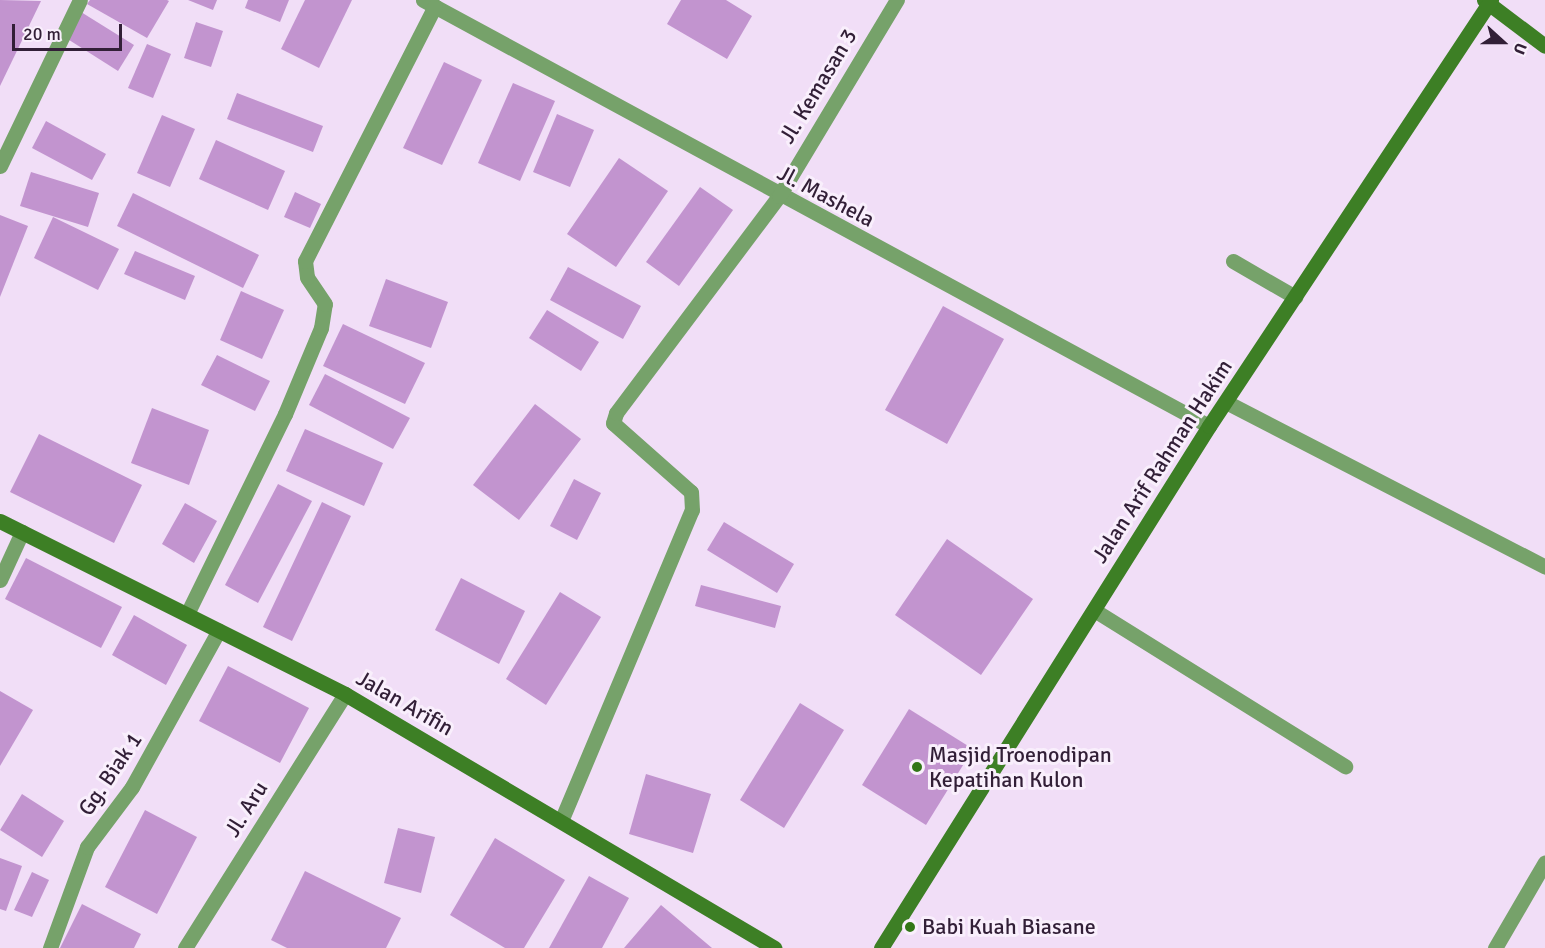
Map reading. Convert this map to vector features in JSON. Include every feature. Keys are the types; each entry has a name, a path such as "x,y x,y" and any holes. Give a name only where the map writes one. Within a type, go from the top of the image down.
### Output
{"main road":[{"path":"1488,1 1545,46"},
{"name":"Jalan Arif Rahman Hakim","path":"881,948 1209,426 1488,1"},
{"name":"Jalan Arifin","path":"0,521 345,694 775,948"}],"street":[{"path":"0,166 80,0"},
{"name":"Jl. Kemasan 3","path":"561,821 692,510 691,492 614,418 779,196 897,0"},
{"path":"187,614 321,328 325,304 307,277 305,261 429,3"},
{"name":"Jl. Mashela","path":"429,3 779,196 1209,426"},
{"path":"1233,261 1295,297"},
{"path":"1226,402 1545,567"},
{"path":"0,580 22,532"},
{"path":"1094,610 1345,766"},
{"name":"Gg. Biak 1","path":"50,948 87,847 132,787 219,630"},
{"name":"Jl. Aru","path":"185,948 345,694"},
{"path":"1495,948 1545,862"}],"building":[{"path":"0,0 41,1 0,86"},
{"path":"90,0 169,1 147,38 87,4"},
{"path":"188,0 217,0 213,10"},
{"path":"248,0 289,0 280,22 245,8"},
{"path":"305,0 352,0 319,68 281,49"},
{"path":"681,0 726,0 752,16 727,59 667,24"},
{"path":"81,12 134,45 118,71 66,38"},
{"path":"196,22 223,31 211,67 184,58"},
{"path":"147,44 171,54 153,98 128,88"},
{"path":"444,62 482,80 442,165 403,148"},
{"path":"513,83 555,101 520,181 478,163"},
{"path":"237,93 323,126 313,152 227,119"},
{"path":"557,114 594,130 570,187 533,172"},
{"path":"162,115 195,129 170,187 137,173"},
{"path":"46,121 106,154 92,180 32,148"},
{"path":"216,140 285,171 268,210 199,179"},
{"path":"619,158 668,191 616,267 567,234"},
{"path":"31,172 99,193 88,227 20,206"},
{"path":"700,187 733,210 679,286 646,262"},
{"path":"295,192 321,204 310,228 284,217"},
{"path":"133,193 259,255 243,288 117,226"},
{"path":"0,215 28,226 0,297"},
{"path":"53,217 119,249 98,290 34,258"},
{"path":"135,251 195,276 185,300 124,274"},
{"path":"568,267 641,306 623,339 550,300"},
{"path":"386,279 448,302 431,348 369,326"},
{"path":"241,291 284,310 262,359 220,340"},
{"path":"943,306 1004,339 947,444 885,410"},
{"path":"547,310 599,342 581,371 529,338"},
{"path":"343,324 425,363 405,404 323,366"},
{"path":"217,355 270,381 255,411 201,385"},
{"path":"325,374 410,418 393,449 309,405"},
{"path":"535,404 581,439 519,520 473,485"},
{"path":"152,408 209,430 189,485 131,463"},
{"path":"305,429 383,463 364,506 286,471"},
{"path":"39,434 142,485 114,543 10,492"},
{"path":"574,479 601,493 577,540 550,526"},
{"path":"278,484 312,501 258,603 225,585"},
{"path":"322,502 351,516 292,641 263,627"},
{"path":"185,503 217,521 194,563 162,544"},
{"path":"724,522 794,564 777,593 707,550"},
{"path":"947,539 1033,599 981,675 895,615"},
{"path":"26,558 122,607 101,648 5,599"},
{"path":"461,578 525,611 499,664 435,630"},
{"path":"701,585 781,606 775,628 695,606"},
{"path":"560,592 601,617 546,705 506,679"},
{"path":"134,615 187,645 166,685 112,655"},
{"path":"228,666 309,708 280,763 199,721"},
{"path":"0,691 33,710 0,766"},
{"path":"800,703 844,730 784,828 740,800"},
{"name":"Masjid Troenodipan Kepatihan Kulon","path":"909,709 973,749 926,825 862,785"},
{"path":"646,774 711,794 693,853 629,834"},
{"path":"22,794 64,821 42,857 0,830"},
{"path":"145,810 197,837 157,914 105,887"},
{"path":"398,828 435,837 421,893 384,883"},
{"path":"495,838 565,880 524,948 505,948 450,915"},
{"path":"0,858 22,866 6,911 0,909"},
{"path":"305,871 401,918 386,948 287,948 271,940"},
{"path":"32,872 49,880 32,917 14,910"},
{"path":"589,876 629,898 602,948 549,948"},
{"path":"82,904 141,934 134,948 60,948"},
{"path":"661,905 712,948 624,948"}],"place":[{"name":"Masjid Troenodipan Kepatihan Kulon","path":"917,767"},
{"name":"Babi Kuah Biasane","path":"910,927"}]}
